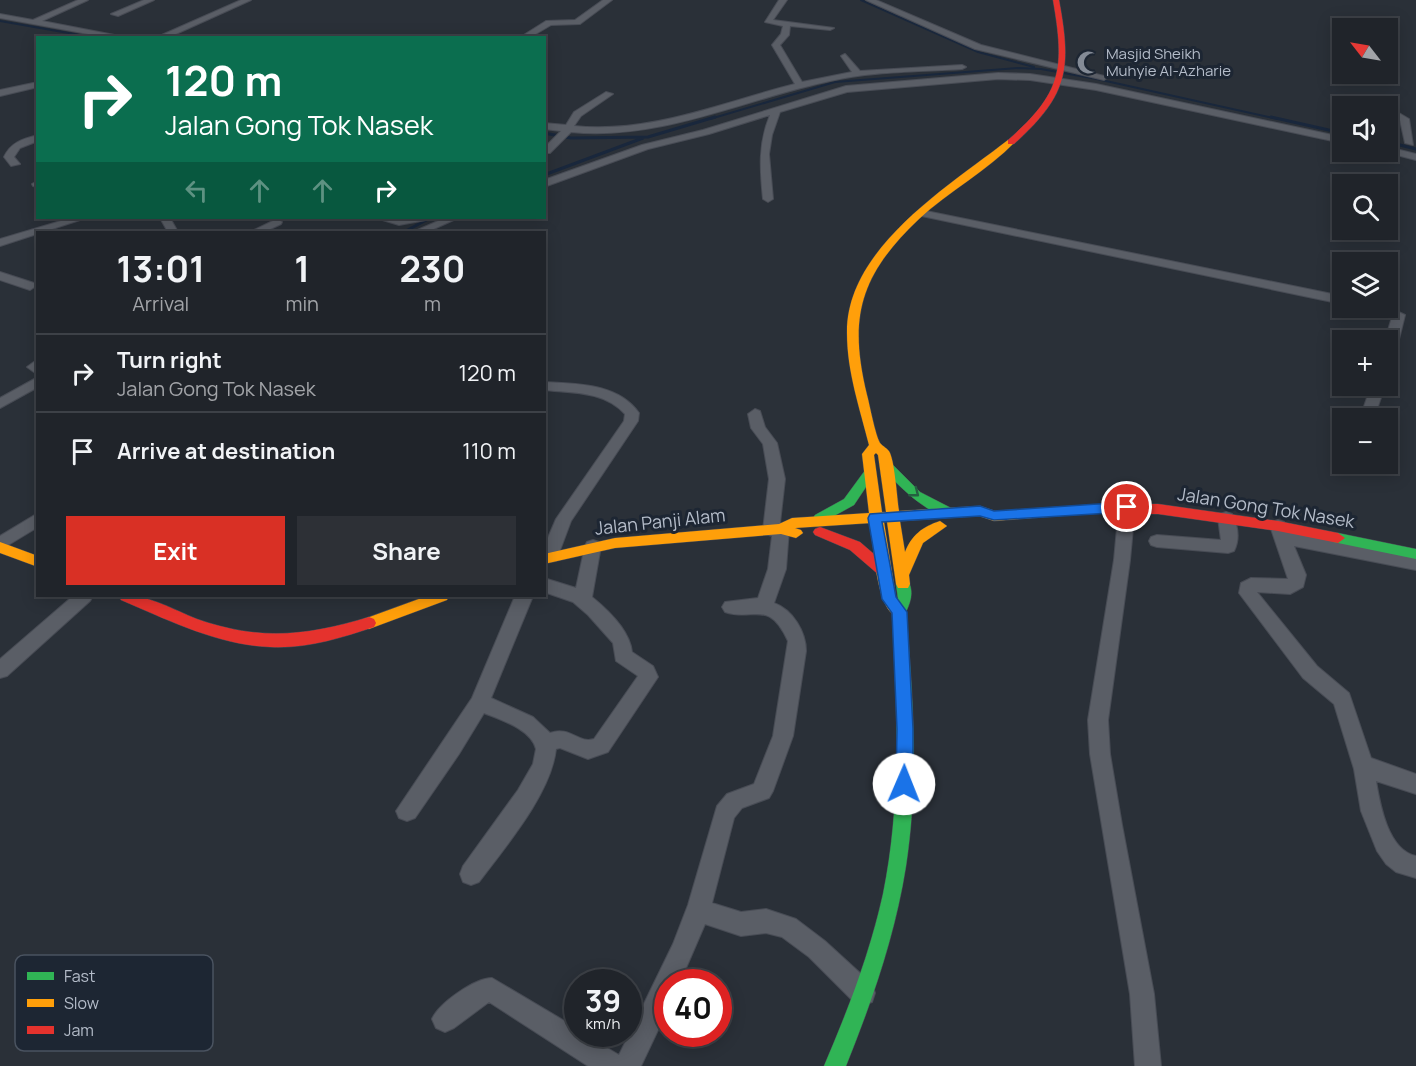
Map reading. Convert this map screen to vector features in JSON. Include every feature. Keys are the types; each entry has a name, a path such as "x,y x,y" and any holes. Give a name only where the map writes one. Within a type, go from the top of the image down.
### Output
{"street":[{"path":"34,28 84,0"},
{"path":"115,14 150,0"},
{"path":"164,36 247,0"},
{"path":"526,36 549,23 577,22 608,0"},
{"path":"783,0 780,7 772,12 769,22 830,28"},
{"path":"870,0 978,47 1061,73 1332,138"},
{"path":"835,1066 863,993 888,912 897,867 904,803 905,729 899,612 905,599 896,522 884,453 875,446 852,338 854,307 870,272 896,236 921,213 1028,127 1046,107 1057,90 1061,73 1064,39 1056,0"},
{"path":"0,16 34,28 49,25 114,36"},
{"path":"787,25 786,35 776,45 800,86"},
{"path":"90,36 97,33"},
{"path":"845,56 858,74"},
{"path":"546,127 563,134 614,131 664,124 800,86 845,76 962,67"},
{"path":"546,183 645,147 856,86 1061,73 1117,80"},
{"path":"845,76 856,86"},
{"path":"0,93 36,84"},
{"path":"547,151 580,112 609,94"},
{"path":"738,105 771,123"},
{"path":"768,199 764,148 776,111"},
{"path":"1398,116 1404,118 1413,144"},
{"path":"664,124 703,132"},
{"path":"15,164 9,157 11,150 36,139"},
{"path":"1399,141 1413,144"},
{"path":"1398,152 1416,157"},
{"path":"921,213 1332,298"},
{"path":"39,231 78,219"},
{"path":"386,219 399,222 416,219"},
{"path":"421,231 451,219"},
{"path":"258,231 277,222"},
{"path":"0,243 36,232"},
{"path":"0,276 30,286"},
{"path":"1395,330 1398,315"},
{"path":"0,404 36,382"},
{"path":"546,386 605,394 627,406 632,413 631,421 564,519 547,558"},
{"path":"755,414 758,428 770,443 777,479 777,569 764,606"},
{"path":"875,446 868,454 876,524 890,599 899,612"},
{"path":"886,465 915,495 949,513"},
{"path":"870,472 857,492 844,506 816,527 858,546 884,571"},
{"path":"1127,507 1098,720 1100,754 1111,825 1142,994 1148,1066"},
{"name":"Jalan Gong Tok Nasek","path":"896,522 949,513 980,511 994,516 1127,507 1226,518 1280,532 1416,554"},
{"path":"896,522 940,526 983,523 994,516"},
{"path":"1157,541 1228,547 1230,537 1226,518"},
{"path":"0,546 36,520"},
{"name":"Jalan Panji Alam","path":"547,558 593,546 776,530 792,523 816,527 896,522"},
{"path":"902,574 917,540 940,526"},
{"path":"1280,532 1416,564"},
{"path":"1280,532 1297,575 1297,582 1290,587 1251,585 1247,588 1248,593 1310,672 1341,697 1360,761 1364,767 1364,782 1374,817 1391,854 1400,864 1416,867"},
{"path":"0,546 36,561"},
{"path":"583,597 593,546"},
{"path":"545,744 560,739 588,750 601,746 648,677 646,672 623,656 619,638 583,597 569,590 546,585"},
{"path":"0,670 83,597"},
{"path":"129,597 224,634 260,642 281,642 324,636 439,597"},
{"path":"407,811 452,748 480,702 524,597"},
{"path":"627,1066 683,950 699,910 725,813 735,801 762,791 785,726 797,641 789,624 772,609 764,606 731,607"},
{"path":"471,874 517,810 543,764 546,753 545,744 537,731 480,702"},
{"path":"1364,767 1416,784"},
{"path":"699,910 741,924 766,921 788,927 817,949 863,993"},
{"path":"445,1018 484,990 492,990 612,1066"}],"waterway":[{"path":"861,0 978,52 1034,67"},
{"path":"0,21 86,36"},
{"path":"710,119 835,82 1018,68 1041,69 1097,79 1278,119"},
{"path":"546,133 571,138 648,137 715,117"},
{"path":"1271,117 1332,131"},
{"path":"546,174 643,138"},
{"path":"1398,144 1416,149"},
{"path":"406,231 428,219"}],"traffic: fast":[{"path":"886,465 915,495 948,512"},
{"path":"820,518 849,502 870,472"},
{"path":"1338,538 1416,554"},
{"path":"835,1066 858,1010 877,953 897,865 905,779 904,696 899,612 905,599 903,584"}],"traffic: slow":[{"path":"903,584 884,453 875,446 855,364 853,316 861,289 875,263 894,239 940,197 1011,142"},
{"path":"875,446 868,454 885,580 889,599 899,612"},
{"path":"781,529 792,523 980,511 994,516 1104,509"},
{"path":"903,573 917,540 940,526"},
{"path":"546,559 615,543 781,529 796,533"},
{"path":"0,547 36,561"},
{"path":"369,623 439,597"}],"traffic: jam":[{"path":"1011,142 1044,110 1054,95 1060,79 1063,44 1056,0"},
{"path":"1104,509 1158,509 1278,526 1338,538"},
{"path":"820,532 855,546 884,571"},
{"path":"128,597 218,632 271,641 300,640 332,634 369,623"}],"place":[{"name":"Masjid Sheikh Muhyie Al-Azharie","path":"1088,63"}],"route":[{"path":"904,784 905,729 899,612 890,599 874,518 980,511 994,516 1127,507"}]}
